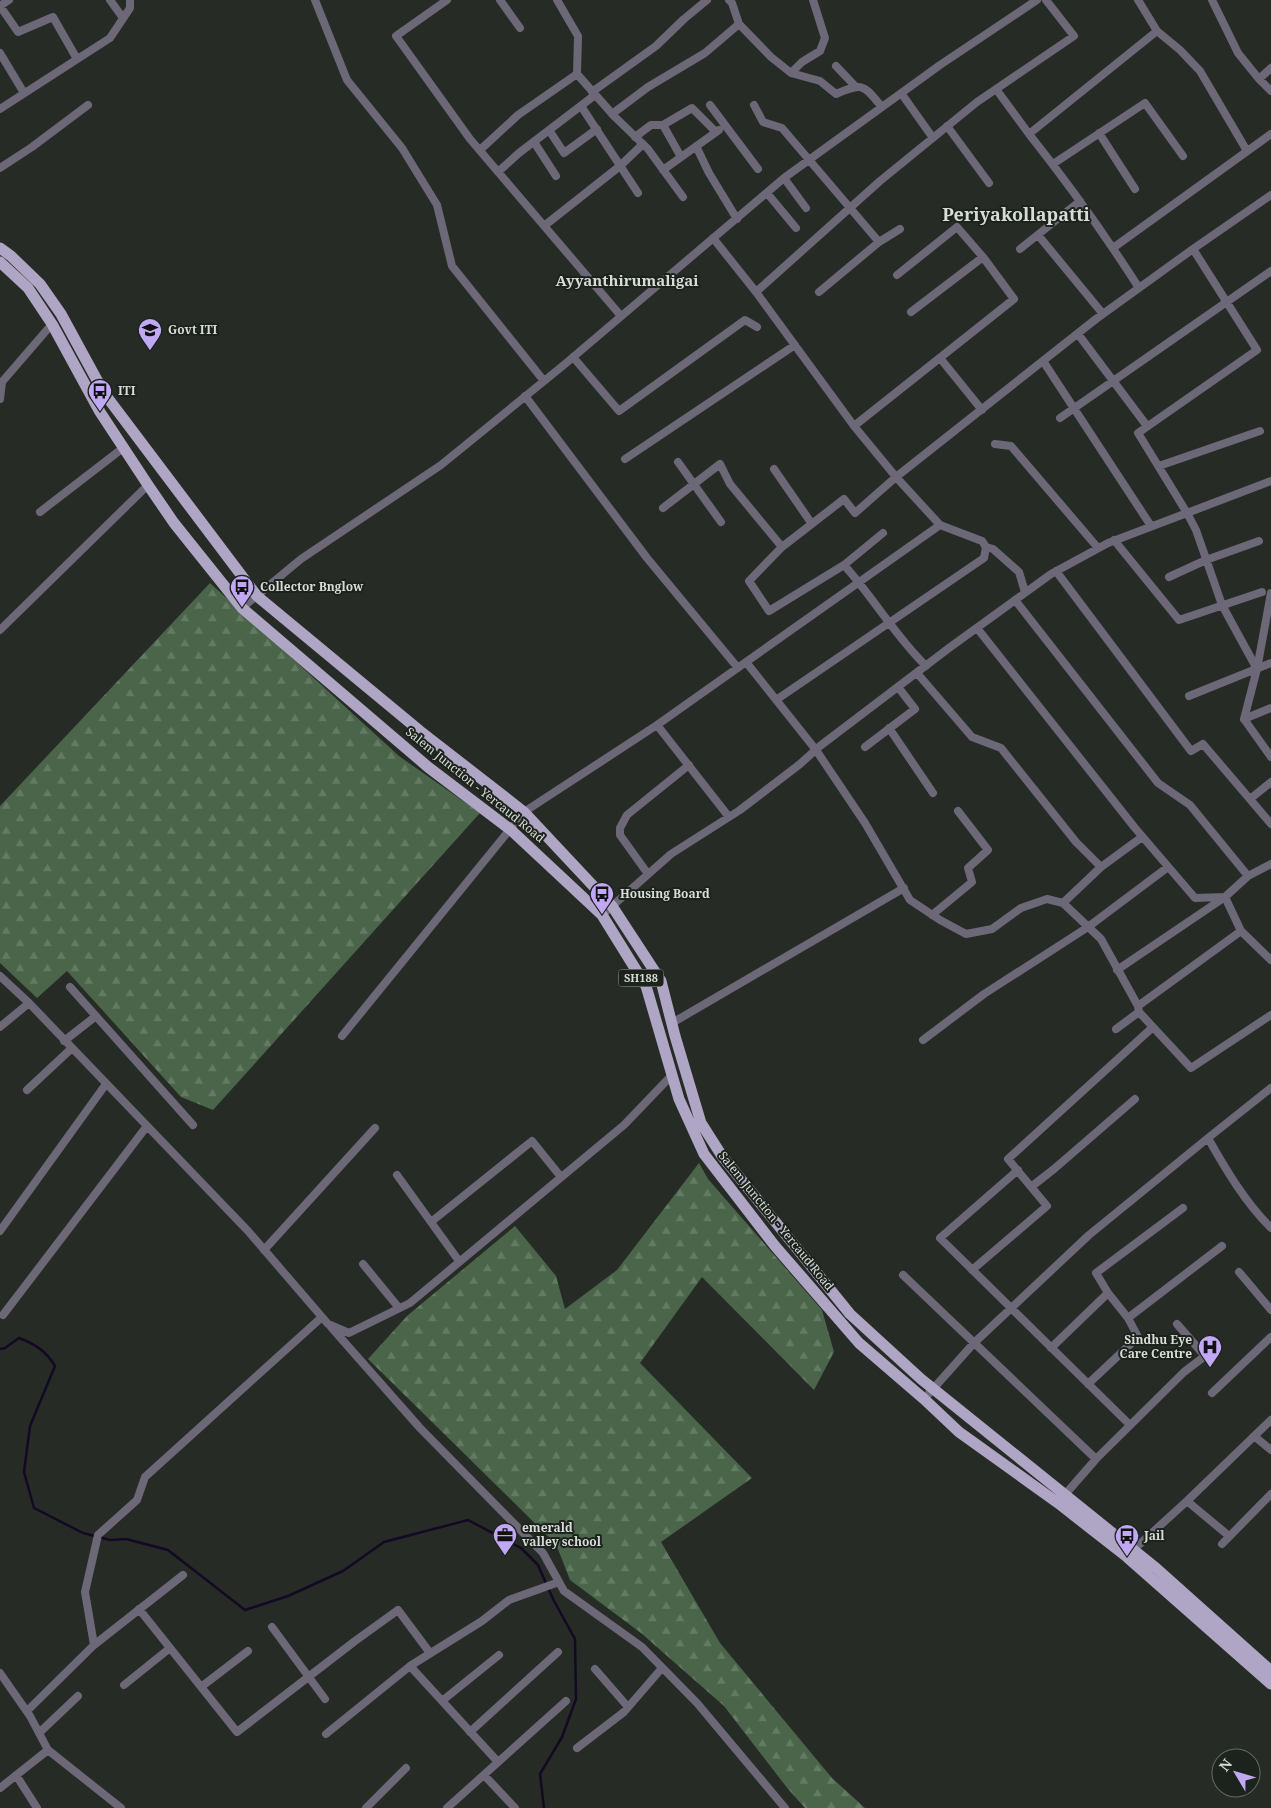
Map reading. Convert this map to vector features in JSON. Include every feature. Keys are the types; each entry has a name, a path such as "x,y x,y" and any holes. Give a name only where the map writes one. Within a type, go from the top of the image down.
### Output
{"main road":[{"name":"SH188","path":"2,259 40,284 61,314 104,392 256,596 420,732 524,812 612,906 661,980 701,1123 722,1156 850,1314 933,1389 1061,1499 1130,1553 1271,1684"},
{"name":"Salem Junction - Yercaud Road","path":"2,259 28,288 52,324 100,412 174,523 242,608 428,767 511,830 602,914 646,986 679,1100 704,1154 775,1246 859,1343 959,1432 1061,1499"},
{"name":"SH188","path":"1130,1553 1156,1568 1271,1671"}],"street":[{"path":"9,0 0,6 18,32 53,17 77,59"},
{"path":"110,0 123,18"},
{"path":"0,109 110,38 130,8 130,0"},
{"path":"315,0 347,80 402,148 437,205 452,266 544,381"},
{"path":"430,0 436,8"},
{"path":"447,0 396,36 480,150 621,316"},
{"path":"500,0 520,28"},
{"path":"557,0 578,36 577,74 612,114 643,144 683,197"},
{"path":"498,172 581,106 594,93 656,46 707,0"},
{"path":"729,0 732,3 739,24 771,57 791,73 820,82 836,94 855,86 865,88 882,107"},
{"path":"791,73 802,62 820,50 825,38 813,0"},
{"path":"242,608 301,559 441,465 573,357 784,178 940,65 1036,0"},
{"path":"756,292 849,209 947,126 977,102 1074,36 1046,0"},
{"path":"1138,0 1157,31 1180,50 1200,71 1247,151"},
{"path":"1212,0 1238,53 1258,79 1271,91"},
{"path":"612,114 648,87 705,53 739,24"},
{"path":"1029,134 1157,31"},
{"path":"0,52 24,93"},
{"path":"836,66 855,86"},
{"path":"1258,79 1271,68"},
{"path":"480,150 518,115 577,74"},
{"path":"996,89 1080,201 1139,288"},
{"path":"901,93 933,138"},
{"path":"1053,164 1145,103 1183,156"},
{"path":"754,104 763,122 782,128 879,242"},
{"path":"0,168 32,147 88,105"},
{"path":"710,105 758,169"},
{"path":"581,106 638,193"},
{"path":"635,137 651,125 663,125 692,108 716,132"},
{"path":"663,125 681,157"},
{"path":"663,170 724,126"},
{"path":"947,126 989,183"},
{"path":"549,130 564,153 597,129"},
{"path":"1099,133 1135,189"},
{"path":"1113,248 1271,134"},
{"path":"534,142 556,176"},
{"path":"544,226 620,166 643,144"},
{"path":"696,146 737,219"},
{"path":"784,178 806,208"},
{"path":"767,193 796,228"},
{"path":"883,533 844,565 769,610 748,581 782,547 844,499 855,513 896,477 1103,314 1271,195"},
{"path":"1020,249 1080,201"},
{"path":"854,426 1014,299 983,257 956,227 897,275"},
{"path":"819,292 879,242 900,229"},
{"path":"1038,235 1103,314"},
{"path":"713,238 756,292 854,426 896,477 940,525 982,541 986,547 993,549 1019,572 1025,592"},
{"path":"1193,249 1257,350 1138,433 1196,530 1222,605 1257,670"},
{"path":"911,312 983,257"},
{"path":"1060,418 1271,271"},
{"path":"573,357 619,411 745,320 757,327"},
{"path":"0,399 2,382 52,324"},
{"path":"1078,334 1147,426"},
{"path":"625,459 795,345"},
{"path":"940,358 982,410"},
{"path":"1042,361 1151,526"},
{"path":"525,396 647,558 738,668"},
{"path":"1158,466 1260,431"},
{"path":"995,444 1011,446 1098,548"},
{"path":"40,512 124,448"},
{"path":"678,462 693,485 722,522"},
{"path":"663,508 720,464 730,484 782,547"},
{"path":"774,469 812,524"},
{"path":"602,914 671,854 729,817 898,687 1056,571 1114,540 1271,481"},
{"path":"0,630 148,485"},
{"path":"342,1036 524,812 657,725 940,525"},
{"path":"1114,540 1180,620 1262,592"},
{"path":"1168,577 1206,560 1259,541"},
{"path":"776,700 984,558 986,547"},
{"path":"844,565 910,650 926,666"},
{"path":"1056,571 1191,751 1203,744 1271,824"},
{"path":"1244,719 1257,670 1271,593"},
{"path":"1016,600 1158,783 1190,805 1248,876"},
{"path":"977,628 1142,837 1195,898 1224,897"},
{"path":"746,662 816,750 865,823 910,900 966,934 992,930 1021,908 1047,899 1063,903 1100,939 1138,1009 1190,1068 1271,1015"},
{"path":"1189,696 1271,663"},
{"path":"917,673 972,737 1001,748 1076,842 1101,868"},
{"path":"865,747 915,709 898,687"},
{"path":"1244,719 1271,708"},
{"path":"1244,719 1271,757"},
{"path":"657,725 729,817"},
{"path":"889,728 933,793"},
{"path":"648,874 620,835 620,828 628,815 689,765"},
{"path":"1250,799 1271,782"},
{"path":"932,914 972,882 968,868 988,850 958,811"},
{"path":"1063,903 1101,868 1142,837"},
{"path":"1117,970 1224,897 1248,876 1271,864"},
{"path":"923,1040 984,994 1088,927 1168,866"},
{"path":"672,1023 904,888"},
{"path":"1224,897 1241,931 1271,960"},
{"path":"1116,1029 1138,1009 1241,931"},
{"path":"0,976 29,1003 264,1250 420,1428 543,1553 564,1591 642,1647 697,1703 785,1808"},
{"path":"70,987 193,1125"},
{"path":"0,1027 29,1003"},
{"path":"64,1041 96,1016"},
{"path":"972,1270 1047,1206 1008,1159 1153,1027"},
{"path":"27,1090 72,1048"},
{"path":"328,1324 349,1333 410,1302 624,1125 672,1075"},
{"path":"0,1231 106,1084"},
{"path":"924,1399 974,1343 1089,1235 1271,1088"},
{"path":"1031,1187 1135,1099"},
{"path":"3,1315 147,1126"},
{"path":"264,1250 375,1128"},
{"path":"1208,1138 1225,1168 1256,1213 1271,1228"},
{"path":"431,1222 532,1141 560,1177"},
{"path":"1018,1170 940,1238 1130,1425"},
{"path":"398,1175 459,1261"},
{"path":"1088,1384 1138,1337 1128,1318 1108,1293 1096,1273 1183,1208"},
{"path":"1128,1318 1222,1246"},
{"path":"363,1264 398,1308"},
{"path":"1239,1272 1271,1310"},
{"path":"903,1276 1096,1458"},
{"path":"1051,1348 1108,1293"},
{"path":"94,1644 84,1592 98,1535 137,1500 145,1477 322,1318"},
{"path":"1061,1499 1096,1458 1184,1372 1204,1356 1177,1324"},
{"path":"1212,1393 1271,1337"},
{"path":"1130,1553 1271,1420"},
{"path":"1254,1436 1271,1450"},
{"path":"1222,1544 1271,1494"},
{"path":"1187,1501 1229,1536"},
{"path":"27,1711 94,1644 183,1575"},
{"path":"326,1734 410,1666 482,1621 509,1600 559,1582"},
{"path":"139,1609 237,1732 398,1610 430,1653"},
{"path":"272,1627 310,1676 325,1699"},
{"path":"124,1685 170,1648"},
{"path":"201,1687 248,1651"},
{"path":"470,1732 558,1652"},
{"path":"442,1701 499,1655"},
{"path":"410,1666 498,1762"},
{"path":"577,1748 628,1707 662,1668"},
{"path":"595,1669 628,1707"},
{"path":"0,1673 27,1711 48,1750 121,1808"},
{"path":"0,1689 7,1683"},
{"path":"39,1733 78,1696"},
{"path":"446,1808 566,1701"},
{"path":"0,1788 48,1750"},
{"path":"366,1808 406,1768"},
{"path":"16,1775 37,1808"},
{"path":"484,1775 515,1808"}],"green space":[{"path":"210,583 399,756 480,813 213,1110 181,1097 67,971 37,998 0,963 0,806"},
{"path":"699,1163 708,1179 822,1310 834,1352 814,1390 702,1277 640,1363 752,1478 661,1542 720,1643 832,1778 865,1808 805,1808 724,1706 641,1633 570,1580 556,1544 368,1359 407,1316 515,1226 556,1276 565,1309 617,1270"}],"waterway":[{"path":"0,1349 5,1348 19,1338 40,1349 55,1366 30,1426 24,1472 34,1508 83,1533 110,1540 126,1539 168,1550 245,1610 288,1596 343,1571 384,1542 468,1520 521,1548 538,1565 553,1599 575,1639 576,1699 562,1737 540,1774 544,1808"}],"place":[{"name":"Govt ITI","path":"150,351"},
{"name":"ITI","path":"100,412"},
{"name":"Collector Bnglow","path":"242,608"},
{"name":"Housing Board","path":"602,915"},
{"name":"Sindhu Eye Care Centre","path":"1210,1368"},
{"name":"emerald valley school","path":"505,1556"},
{"name":"Jail","path":"1127,1557"}],"district":[{"name":"Periyakollapatti","path":"1016,215"},
{"name":"Ayyanthirumaligai","path":"627,281"}]}
